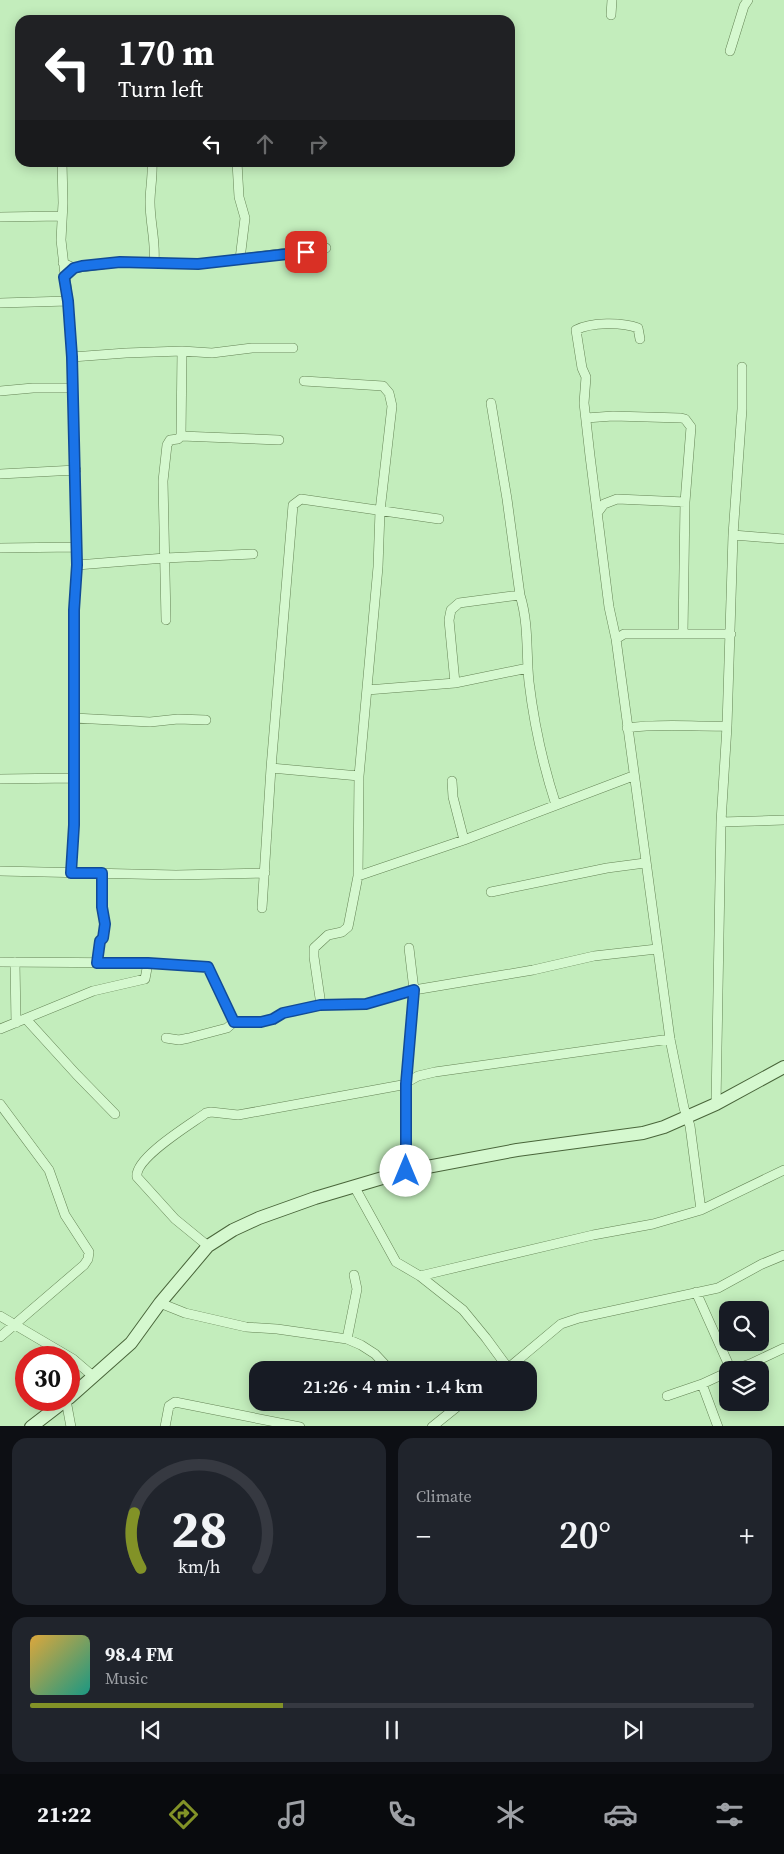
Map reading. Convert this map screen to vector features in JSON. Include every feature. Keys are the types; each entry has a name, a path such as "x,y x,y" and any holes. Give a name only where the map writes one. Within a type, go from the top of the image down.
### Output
{"street":[{"path":"611,15 612,0"},
{"path":"730,52 744,6 748,0"},
{"path":"62,167 62,263 68,301 72,357 76,470 77,565 74,610 74,825 71,873"},
{"path":"152,167 150,202 155,244 154,262"},
{"path":"237,167 239,197 245,218 240,259"},
{"path":"0,217 62,216"},
{"path":"62,263 74,268 120,262 198,264 261,258 326,248"},
{"path":"64,277 74,268"},
{"path":"0,302 68,301"},
{"path":"640,339 638,328 630,325 601,325 576,330 577,345 586,377 584,402 609,607 616,639 657,949 670,1039 684,1108 690,1126 701,1210"},
{"path":"72,357 182,351 212,353 252,348 294,348"},
{"path":"180,436 182,351"},
{"path":"716,1104 721,822 728,726 733,535 742,409 742,367"},
{"path":"304,381 383,386 389,393 392,406 380,511 378,567 359,776 358,876 348,926 342,932 328,935 314,948 320,1005"},
{"path":"0,391 33,388 73,388"},
{"path":"491,403 520,595 525,610 528,668 539,745 556,805"},
{"path":"586,418 623,416 685,419 691,427 686,502 683,634"},
{"path":"166,620 163,481 167,445 170,440 178,439 180,436 279,440"},
{"path":"0,474 76,470"},
{"path":"262,908 271,768 293,505 301,499 438,519"},
{"path":"598,512 604,504 617,499 686,502"},
{"path":"733,535 784,539"},
{"path":"0,548 76,547"},
{"path":"77,565 253,554"},
{"path":"455,683 449,620 451,610 459,603 520,595"},
{"path":"616,639 624,634 731,634"},
{"path":"367,690 455,683 528,668"},
{"path":"74,718 150,722 178,719 206,720"},
{"path":"627,728 650,725 685,727 728,726"},
{"path":"271,768 359,776"},
{"path":"358,876 464,840 633,776"},
{"path":"0,779 73,778"},
{"path":"452,781 453,797 464,840"},
{"path":"721,822 784,820"},
{"path":"491,892 607,868 646,863"},
{"path":"0,871 176,875 265,873"},
{"path":"97,963 105,924 102,907 102,873"},
{"path":"406,1171 406,1084 414,990 409,948"},
{"path":"166,1038 179,1040 189,1038 227,1028 234,1022 261,1022 273,1019 283,1013 320,1005 366,1004 414,990 533,970 594,956 657,949"},
{"path":"0,962 148,963 208,967 234,1022"},
{"path":"15,962 16,1023"},
{"path":"0,1029 92,991 145,979 148,963"},
{"path":"26,1019 115,1114"},
{"path":"208,1246 175,1219 137,1177 136,1171 166,1140 206,1113 238,1115 406,1084 418,1076 435,1072 670,1039"},
{"path":"80,1388 131,1343 160,1303 208,1246 233,1230 259,1218 315,1198 406,1171 517,1150 643,1133 664,1127 716,1104 784,1067"},
{"path":"0,1104 49,1170 65,1215 89,1252 88,1260 84,1265 0,1337"},
{"path":"420,1276 593,1235 653,1224 701,1210 784,1170"},
{"path":"354,1186 396,1262 420,1276 463,1310 502,1361"},
{"path":"516,1361 560,1324 579,1318 718,1288 762,1264 784,1255"},
{"path":"347,1340 357,1289 354,1276"},
{"path":"696,1292 728,1361"},
{"path":"160,1303 185,1313 246,1328 277,1329 347,1340 361,1345 382,1361"},
{"path":"0,1316 73,1358 94,1377"},
{"path":"756,1361 784,1348"},
{"path":"667,1396 719,1376"},
{"path":"702,1384 718,1426"},
{"path":"165,1426 169,1406 175,1402 300,1426"},
{"path":"30,1426 51,1411"},
{"path":"68,1411 70,1426"},
{"path":"432,1426 451,1411"}],"route":[{"path":"306,252 198,264 120,262 74,268 64,277 68,301 72,357 76,470 77,565 74,610 74,825 71,873 102,873 102,907 105,924 97,963 148,963 208,967 234,1022 261,1022 273,1019 283,1013 320,1005 366,1004 414,990 406,1084 406,1171"}]}
